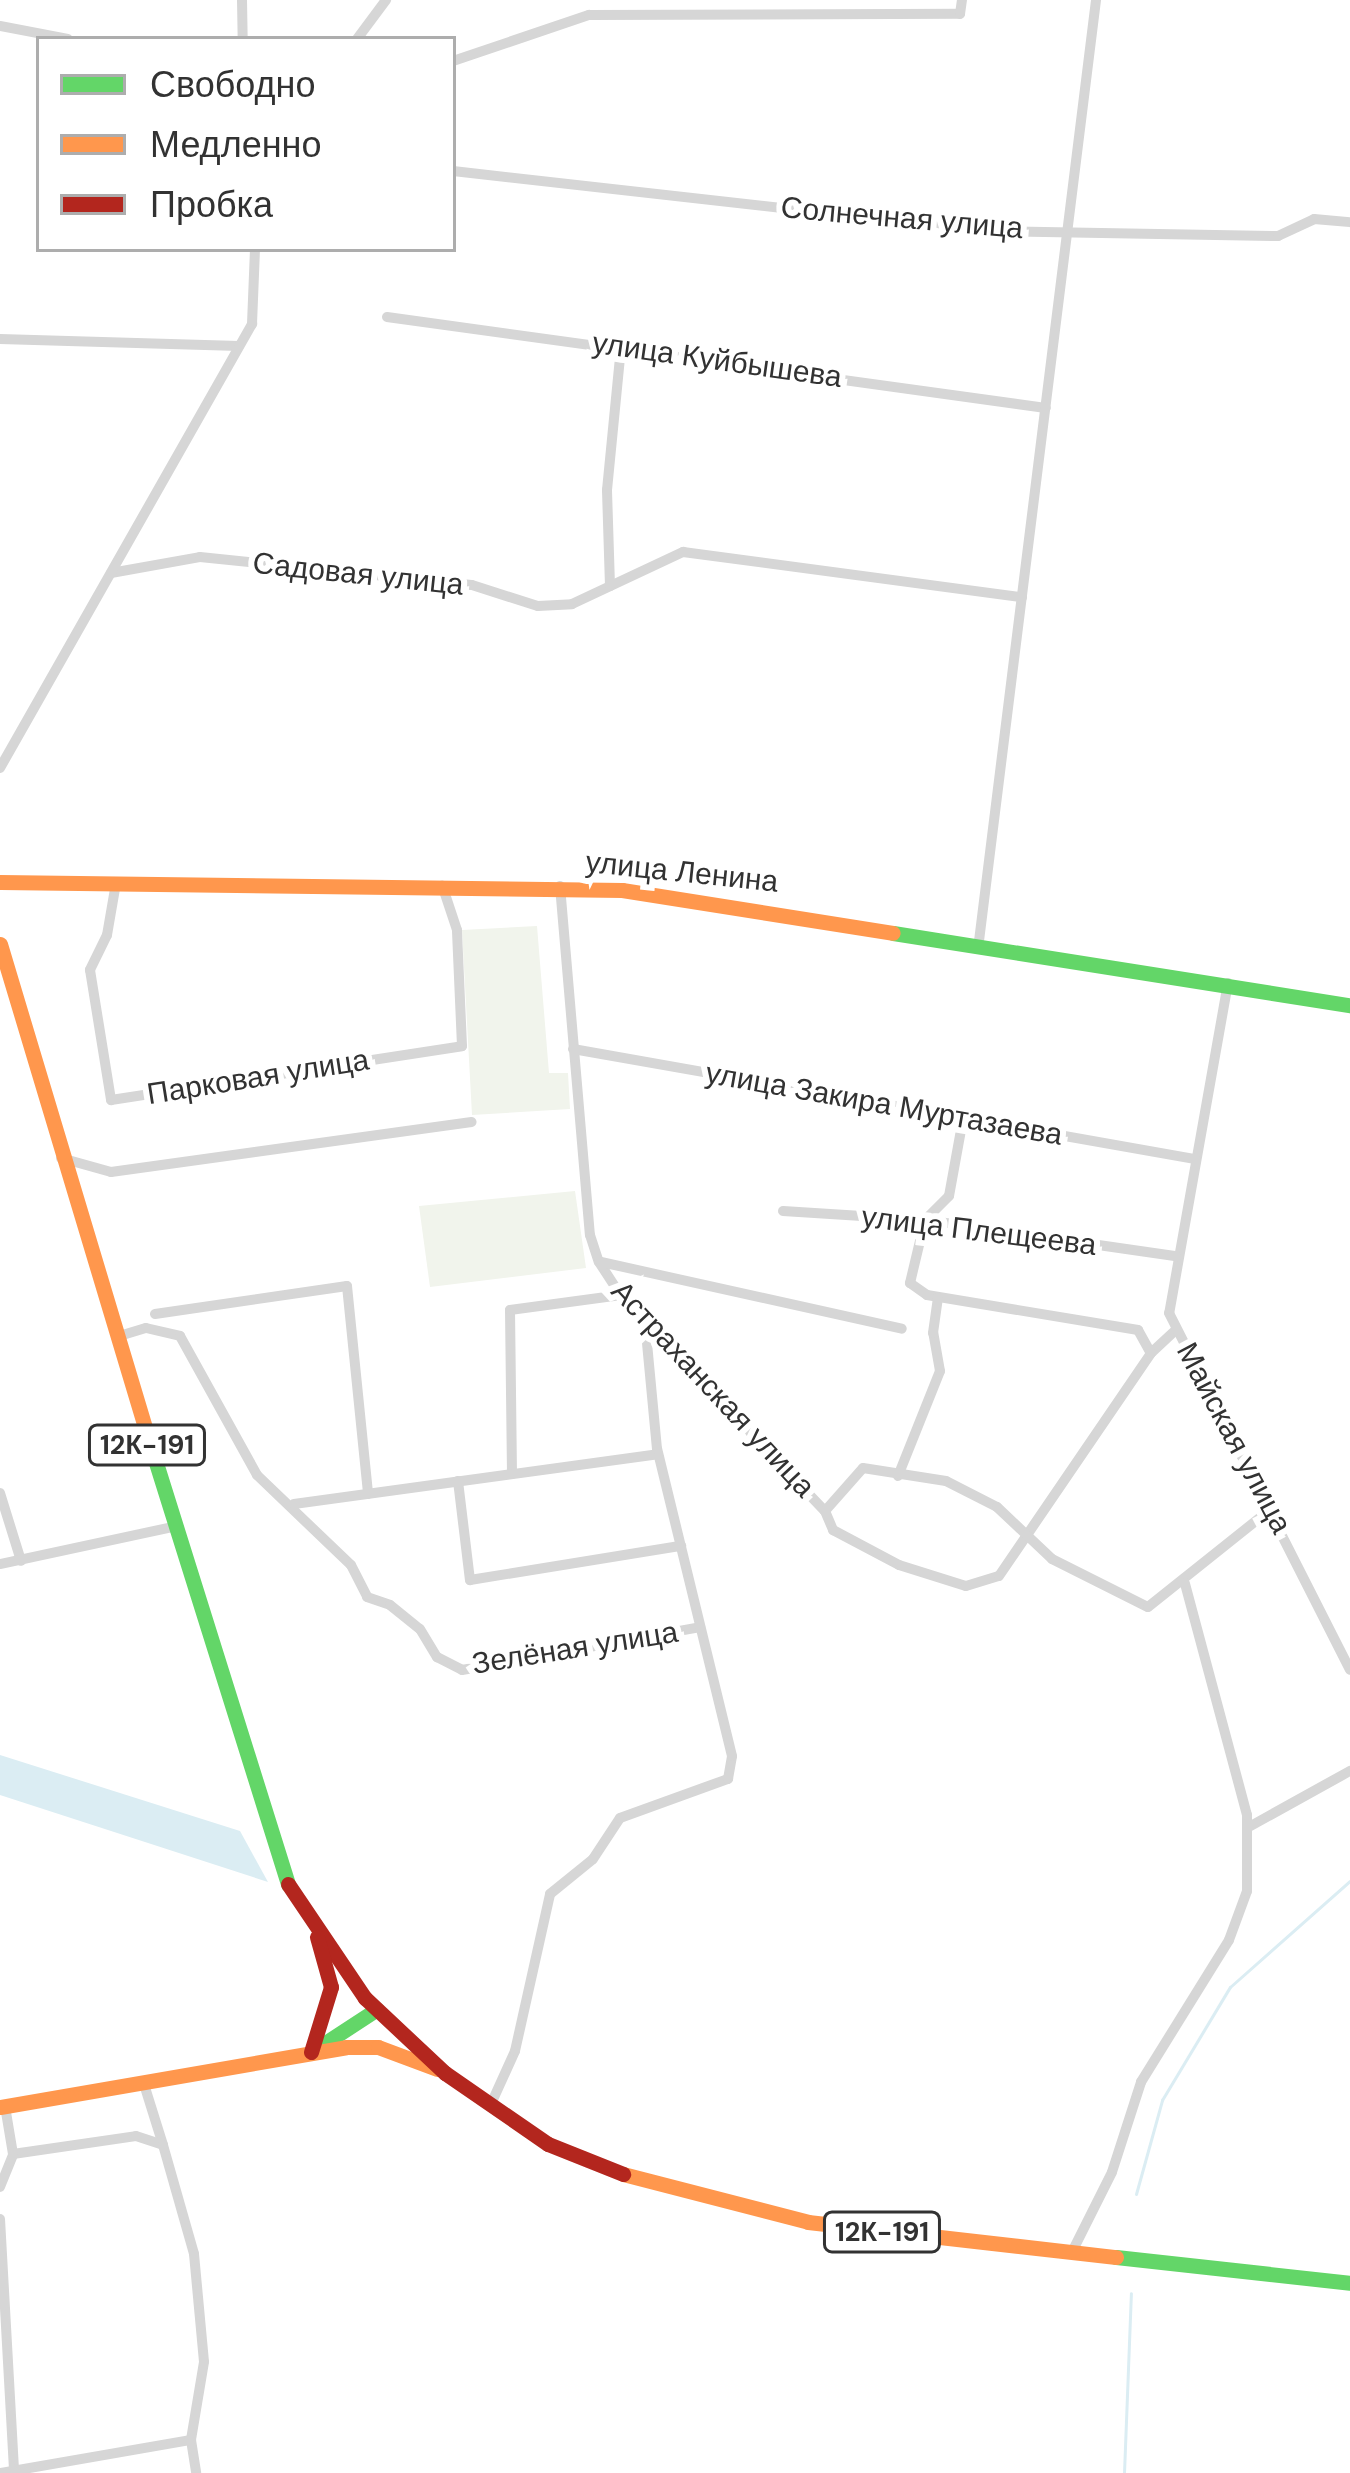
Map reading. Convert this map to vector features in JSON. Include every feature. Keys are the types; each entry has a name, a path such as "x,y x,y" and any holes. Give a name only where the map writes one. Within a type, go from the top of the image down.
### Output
{"main road":[{"name":"улица Ленина","path":"0,882 560,886 979,941 1350,1005"},
{"name":"12К-191","path":"0,944 262,1817 317,1937 377,2009 446,2073 548,2144 657,2188 808,2222 1350,2283"},
{"path":"311,2052 331,1987 317,1937"},
{"path":"311,2052 377,2009"},
{"path":"3,2106 311,2052 378,2047 446,2073"}],"street":[{"path":"242,0 243,36"},
{"path":"359,36 386,0"},
{"path":"456,60 589,15 960,14 962,0"},
{"path":"979,941 1096,0"},
{"path":"0,26 52,36"},
{"name":"Солнечная улица","path":"456,171 985,231 1278,236 1314,219 1350,222"},
{"path":"0,768 252,324 255,252"},
{"name":"улица Куйбышева","path":"387,317 1046,408"},
{"path":"0,339 239,346"},
{"path":"610,586 607,490 621,346"},
{"name":"Садовая улица","path":"110,573 200,557 472,586 538,606 572,604 683,551 1022,597"},
{"name":"Парковая улица","path":"116,884 107,934 90,970 111,1100 463,1046 457,930 442,885"},
{"name":"Астраханская улица","path":"560,886 573,1049 599,1262 621,1295 825,1510 833,1530 899,1565 966,1586 998,1576 1151,1353 1176,1330"},
{"name":"Майская улица","path":"1228,983 1168,1313 1272,1508 1350,1670"},
{"name":"улица Закира Муртазаева","path":"573,1049 1195,1159"},
{"path":"963,1119 949,1196 925,1220 910,1283 938,1297 1138,1330 1151,1353"},
{"path":"62,1158 111,1172 472,1122"},
{"name":"улица Плещеева","path":"783,1211 925,1220 1176,1256"},
{"path":"599,1262 902,1329"},
{"path":"154,1314 347,1286 368,1494"},
{"path":"512,1474 510,1310 621,1295"},
{"path":"898,1476 940,1371 938,1297"},
{"path":"490,2104 514,2051 550,1894 593,1858 620,1817 728,1779 732,1756 658,1454 645,1321"},
{"name":"Зелёная улица","path":"115,1337 146,1328 180,1336 257,1475 294,1504 351,1565 367,1597 390,1605 421,1629 437,1657 462,1670 700,1628"},
{"path":"294,1504 658,1454"},
{"path":"825,1510 863,1468 946,1481 997,1507 1026,1536 1097,1588 1148,1607 1185,1583 1272,1508"},
{"path":"458,1481 470,1580 681,1546"},
{"path":"0,1493 21,1562"},
{"path":"0,1564 172,1528"},
{"path":"1071,2255 1112,2172 1142,2082 1229,1940 1247,1891 1247,1828 1185,1583"},
{"path":"1247,1828 1350,1771"},
{"path":"143,2081 194,2254 205,2362 191,2440 196,2473"},
{"path":"0,2187 13,2153 3,2106"},
{"path":"13,2153 136,2136 163,2145"},
{"path":"0,2219 7,2471 191,2440"}],"shaded area":[{"path":"537,926 549,1073 568,1073 570,1109 472,1115 462,930"},
{"path":"575,1191 586,1268 430,1287 419,1206"},
{"path":"0,1755 240,1831 268,1882 0,1795"}],"waterway":[{"path":"1136,2194 1162,2100 1230,1987 1350,1881"},
{"path":"1124,2473 1131,2293"}],"traffic: fast":[{"path":"893,933 1350,1005"},
{"path":"147,1434 288,1884"},
{"path":"319,2047 377,2009"},
{"path":"1116,2257 1350,2283"}],"traffic: slow":[{"path":"0,882 622,890 893,933"},
{"path":"0,944 147,1434"},
{"path":"0,2107 346,2047 378,2047 437,2069"},
{"path":"623,2174 808,2222 1116,2257"}],"traffic: jam":[{"path":"288,1884 365,1998 445,2073 548,2144 623,2174"},
{"path":"311,2052 331,1987 317,1937"}]}
